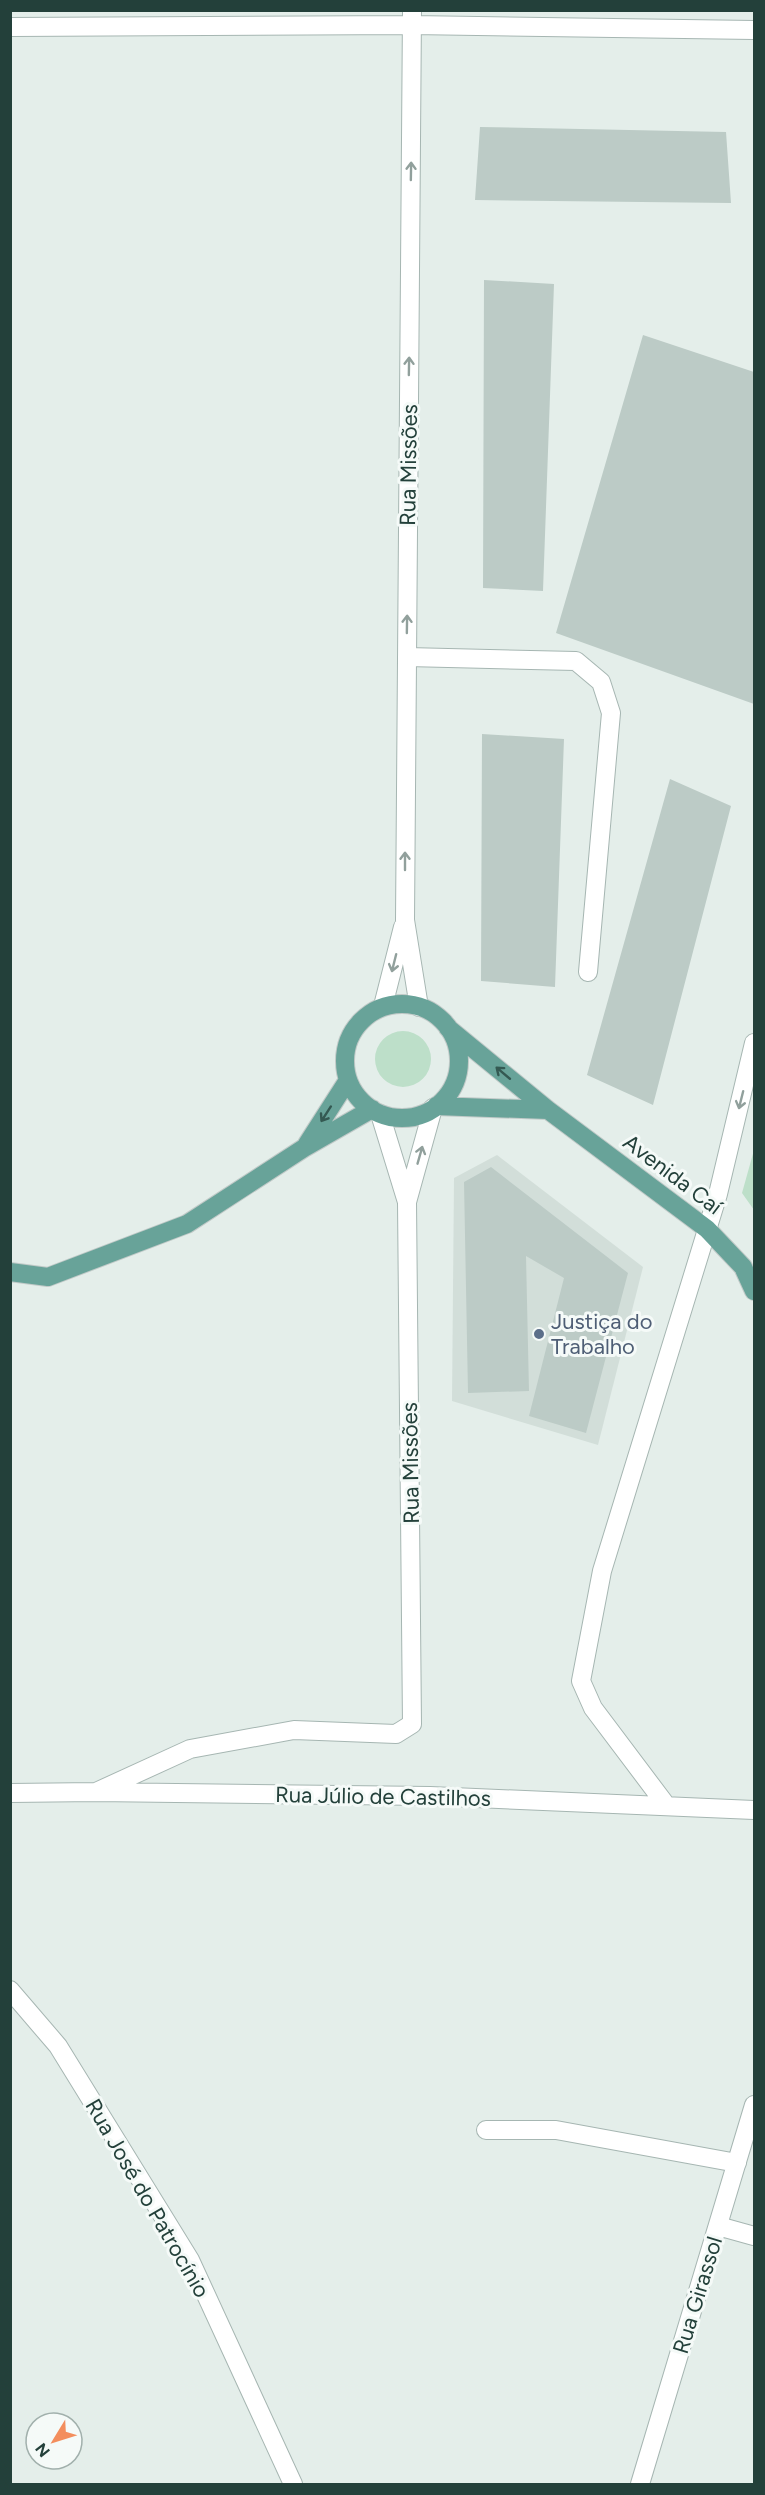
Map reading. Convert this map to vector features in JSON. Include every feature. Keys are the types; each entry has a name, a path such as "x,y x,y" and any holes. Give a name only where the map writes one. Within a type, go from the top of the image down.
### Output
{"main road":[{"path":"401,1004 419,1007 436,1015 448,1028 458,1048 458,1070 451,1090 435,1107 416,1116 398,1118 376,1112 362,1102 348,1080 347,1045 354,1028 367,1015 383,1006 401,1004"},
{"name":"Avenida Caí","path":"448,1028 548,1110 707,1229 743,1268 754,1291"},
{"path":"304,1148 348,1080"},
{"path":"435,1107 548,1110"},
{"path":"10,1272 48,1277 187,1224 304,1148 376,1112"}],"street":[{"path":"10,27 412,18 754,30"},
{"name":"Rua Missões","path":"412,18 405,920 419,1007"},
{"path":"407,657 576,661 601,682 611,713 588,972"},
{"name":"Rua Missões","path":"383,1006 405,920"},
{"path":"666,1805 593,1708 581,1681 602,1571 718,1194 754,1043"},
{"name":"Rua Missões","path":"96,1792 190,1749 294,1730 396,1734 412,1724 407,1202 435,1107"},
{"name":"Rua Missões","path":"376,1112 407,1202"},
{"name":"Rua Júlio de Castilhos","path":"10,1793 418,1796 754,1810"},
{"name":"Rua José do Patrocínio","path":"10,1990 58,2046 190,2260 293,2484"},
{"name":"Rua Girassol","path":"640,2484 754,2105"},
{"path":"486,2130 556,2130 737,2163"},
{"path":"718,2226 754,2236"}],"shaded area":[{"name":"Justiça do Trabalho","path":"497,1155 643,1267 598,1445 452,1401 454,1178"}],"green space":[{"path":"403,1031 414,1033 423,1039 429,1048 431,1059 429,1070 423,1079 414,1085 403,1087 392,1085 383,1079 377,1070 375,1059 377,1048 383,1039 392,1033"},
{"path":"754,1150 754,1210 742,1193"}],"building":[{"path":"480,127 726,132 731,203 475,200"},
{"path":"484,280 554,284 543,591 483,588"},
{"path":"643,335 754,372 754,704 556,633"},
{"path":"482,734 564,739 555,987 481,981"},
{"path":"670,779 731,806 653,1105 587,1075"},
{"name":"Justiça do Trabalho","path":"491,1167 628,1273 586,1433 529,1416 564,1278 526,1256 529,1391 468,1393 464,1182"}],"place":[{"name":"Justiça do Trabalho","path":"539,1334"}]}
